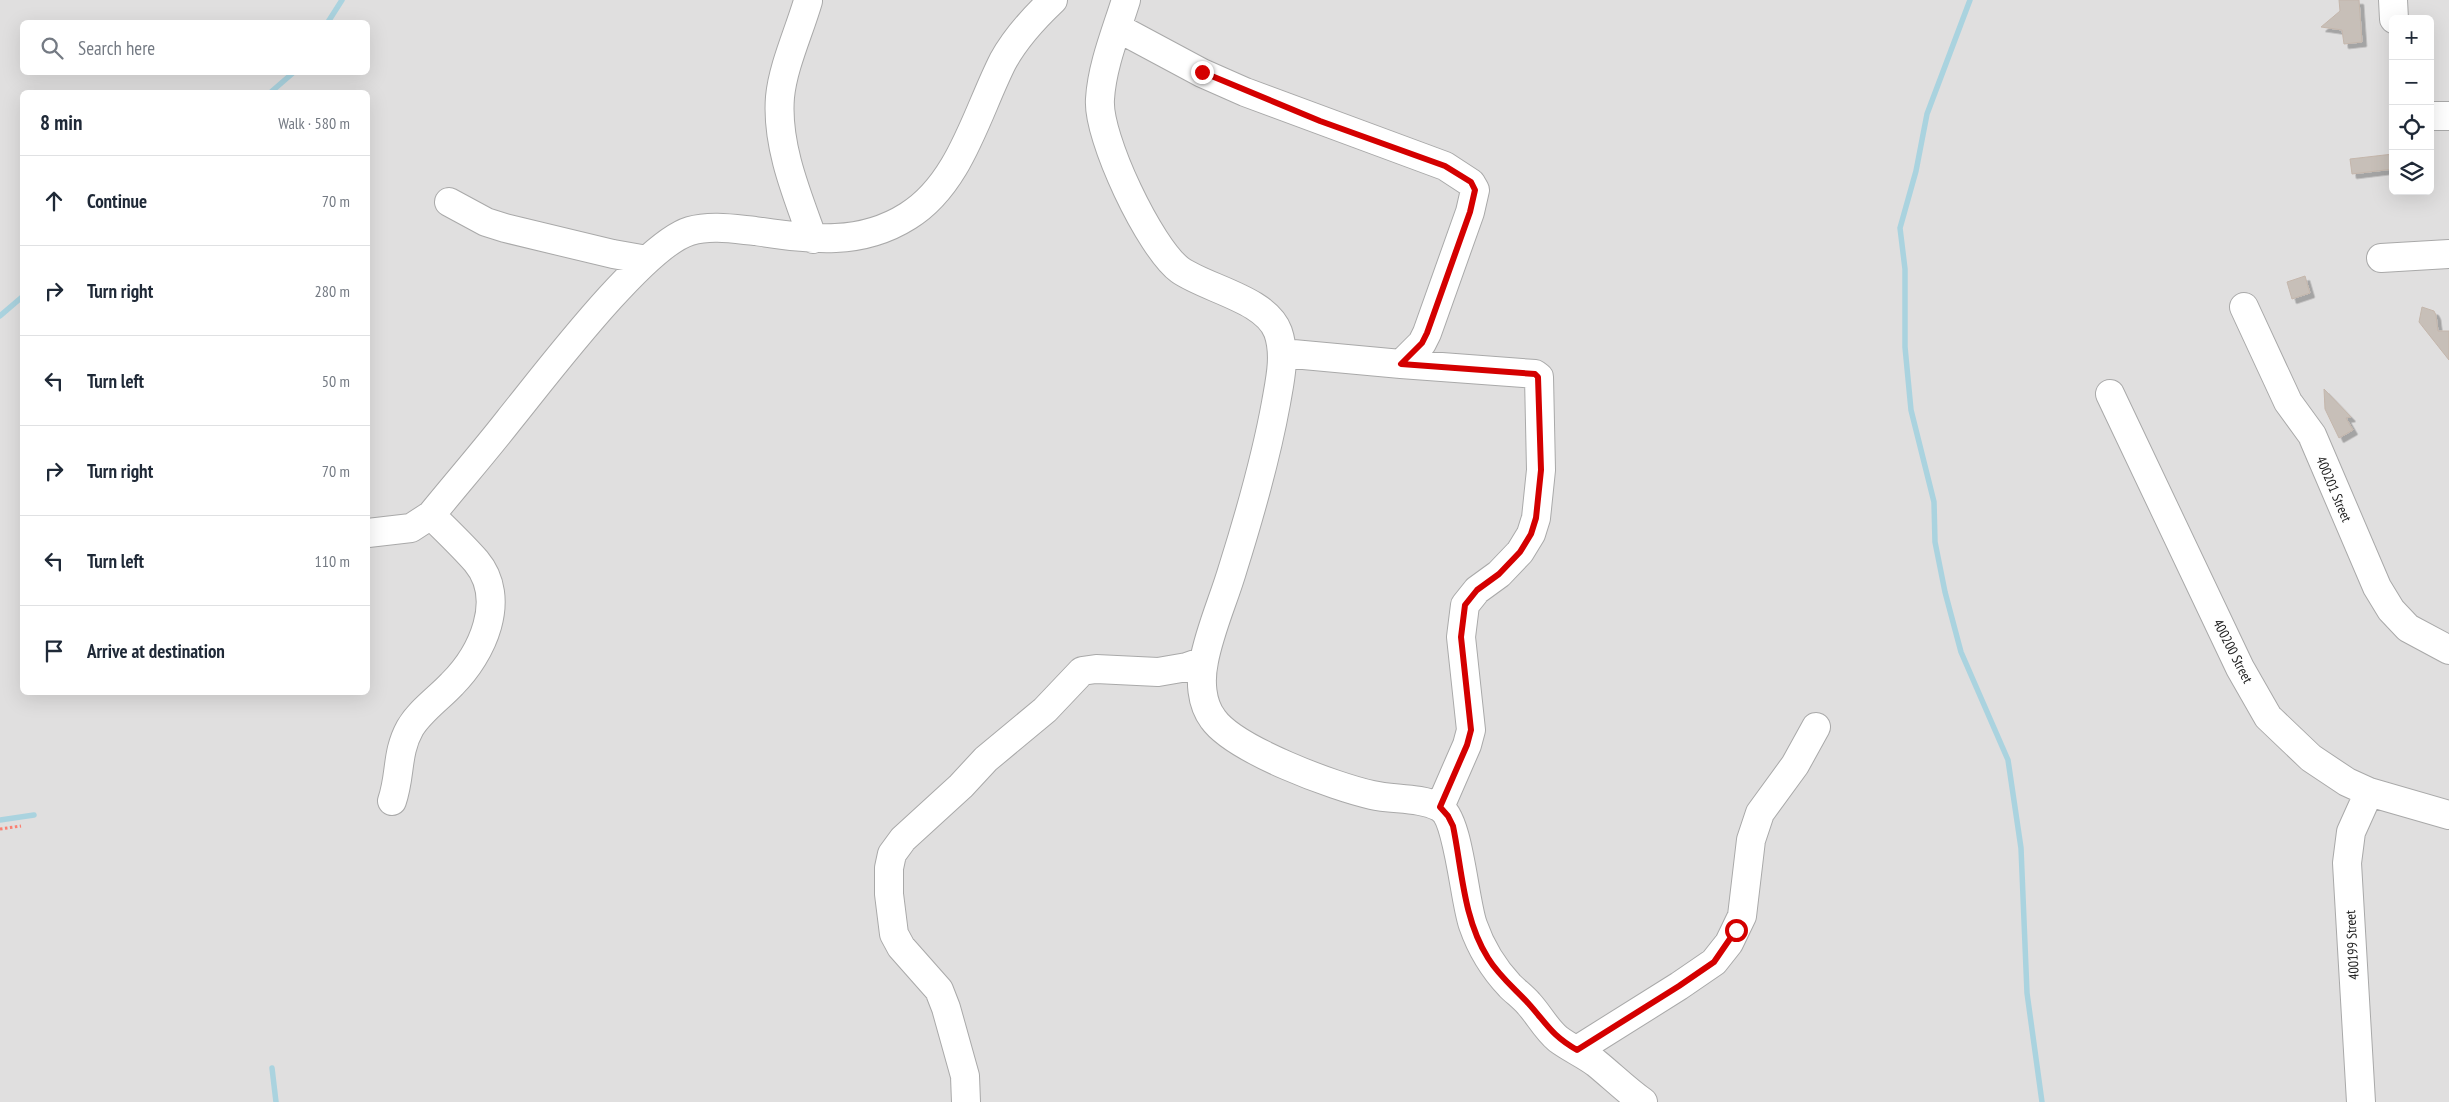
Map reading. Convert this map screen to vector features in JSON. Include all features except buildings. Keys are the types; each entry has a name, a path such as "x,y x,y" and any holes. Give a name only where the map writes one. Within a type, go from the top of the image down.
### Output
{"street":[{"path":"370,533 411,528 431,514 558,360 647,260 670,241 689,231 714,228 813,239 853,237 882,231 911,215 937,190 953,170 1005,59 1040,12 1053,0"},
{"path":"1126,0 1100,100 1102,124 1142,220 1160,251 1181,270 1256,307 1268,318 1278,331 1282,353 1281,376 1270,436 1201,676 1204,700 1213,720 1235,738 1272,758 1328,781 1372,795 1423,802 1440,807 1448,816 1453,826 1465,897 1473,925 1487,957 1502,977 1528,1003 1558,1039 1577,1050 1643,1102"},
{"path":"2393,0 2394,15"},
{"path":"808,2 780,96 780,120 788,162 813,239"},
{"path":"1118,28 1237,88 1445,166 1471,182 1475,190 1470,212 1447,272 1432,322 1422,343 1401,364"},
{"path":"2434,116 2449,116"},
{"path":"449,202 486,222 505,228 613,254 647,260"},
{"path":"2381,258 2449,254"},
{"name":"400201 Street","path":"2244,307 2288,402 2312,435 2377,586 2391,610 2408,628 2449,650"},
{"path":"1282,353 1535,374 1538,377 1540,385 1541,470 1536,518 1531,534 1520,552 1499,574 1477,590 1465,605 1461,637 1471,730 1467,745 1440,807"},
{"name":"400200 Street","path":"2110,394 2240,668 2268,716 2311,758 2347,782 2369,792 2449,815"},
{"path":"392,801 400,754 411,726 466,668 486,632 490,618 488,589 477,562 431,514"},
{"path":"966,1102 965,1076 939,990 901,947 894,934 889,894 889,868 892,854 904,839 961,786 986,759 1045,710 1082,671 1096,669 1158,672 1187,667 1204,661"},
{"path":"1577,1050 1714,962 1729,943 1742,916 1751,840 1760,813 1795,764 1816,728"},
{"name":"400199 Street","path":"2361,1102 2347,863 2351,832 2369,792"}],"path":[{"path":"0,829 21,826"}],"shaded area":[{"path":"0,0 2449,0 2449,1102 0,1102"}],"waterway":[{"path":"329,20 342,0"},
{"path":"1970,0 1927,114 1916,171 1900,228 1905,269 1905,347 1911,410 1934,502 1935,542 1945,592 1961,652 2008,760 2021,848 2027,993 2042,1102"},
{"path":"273,90 291,75"},
{"path":"0,316 20,299"},
{"path":"0,820 34,815"},
{"path":"272,1068 276,1102"}],"route":[{"path":"1202,72 1246,92 1320,121 1407,154 1445,166 1471,182 1475,190 1470,212 1447,272 1432,322 1422,343 1401,364 1535,374 1538,377 1540,385 1541,470 1536,518 1526,545 1499,574 1477,590 1465,605 1461,637 1471,730 1467,745 1440,807 1448,816 1453,826 1465,897 1473,925 1487,957 1502,977 1528,1003 1558,1039 1577,1050 1714,962 1729,943 1736,930"}]}
